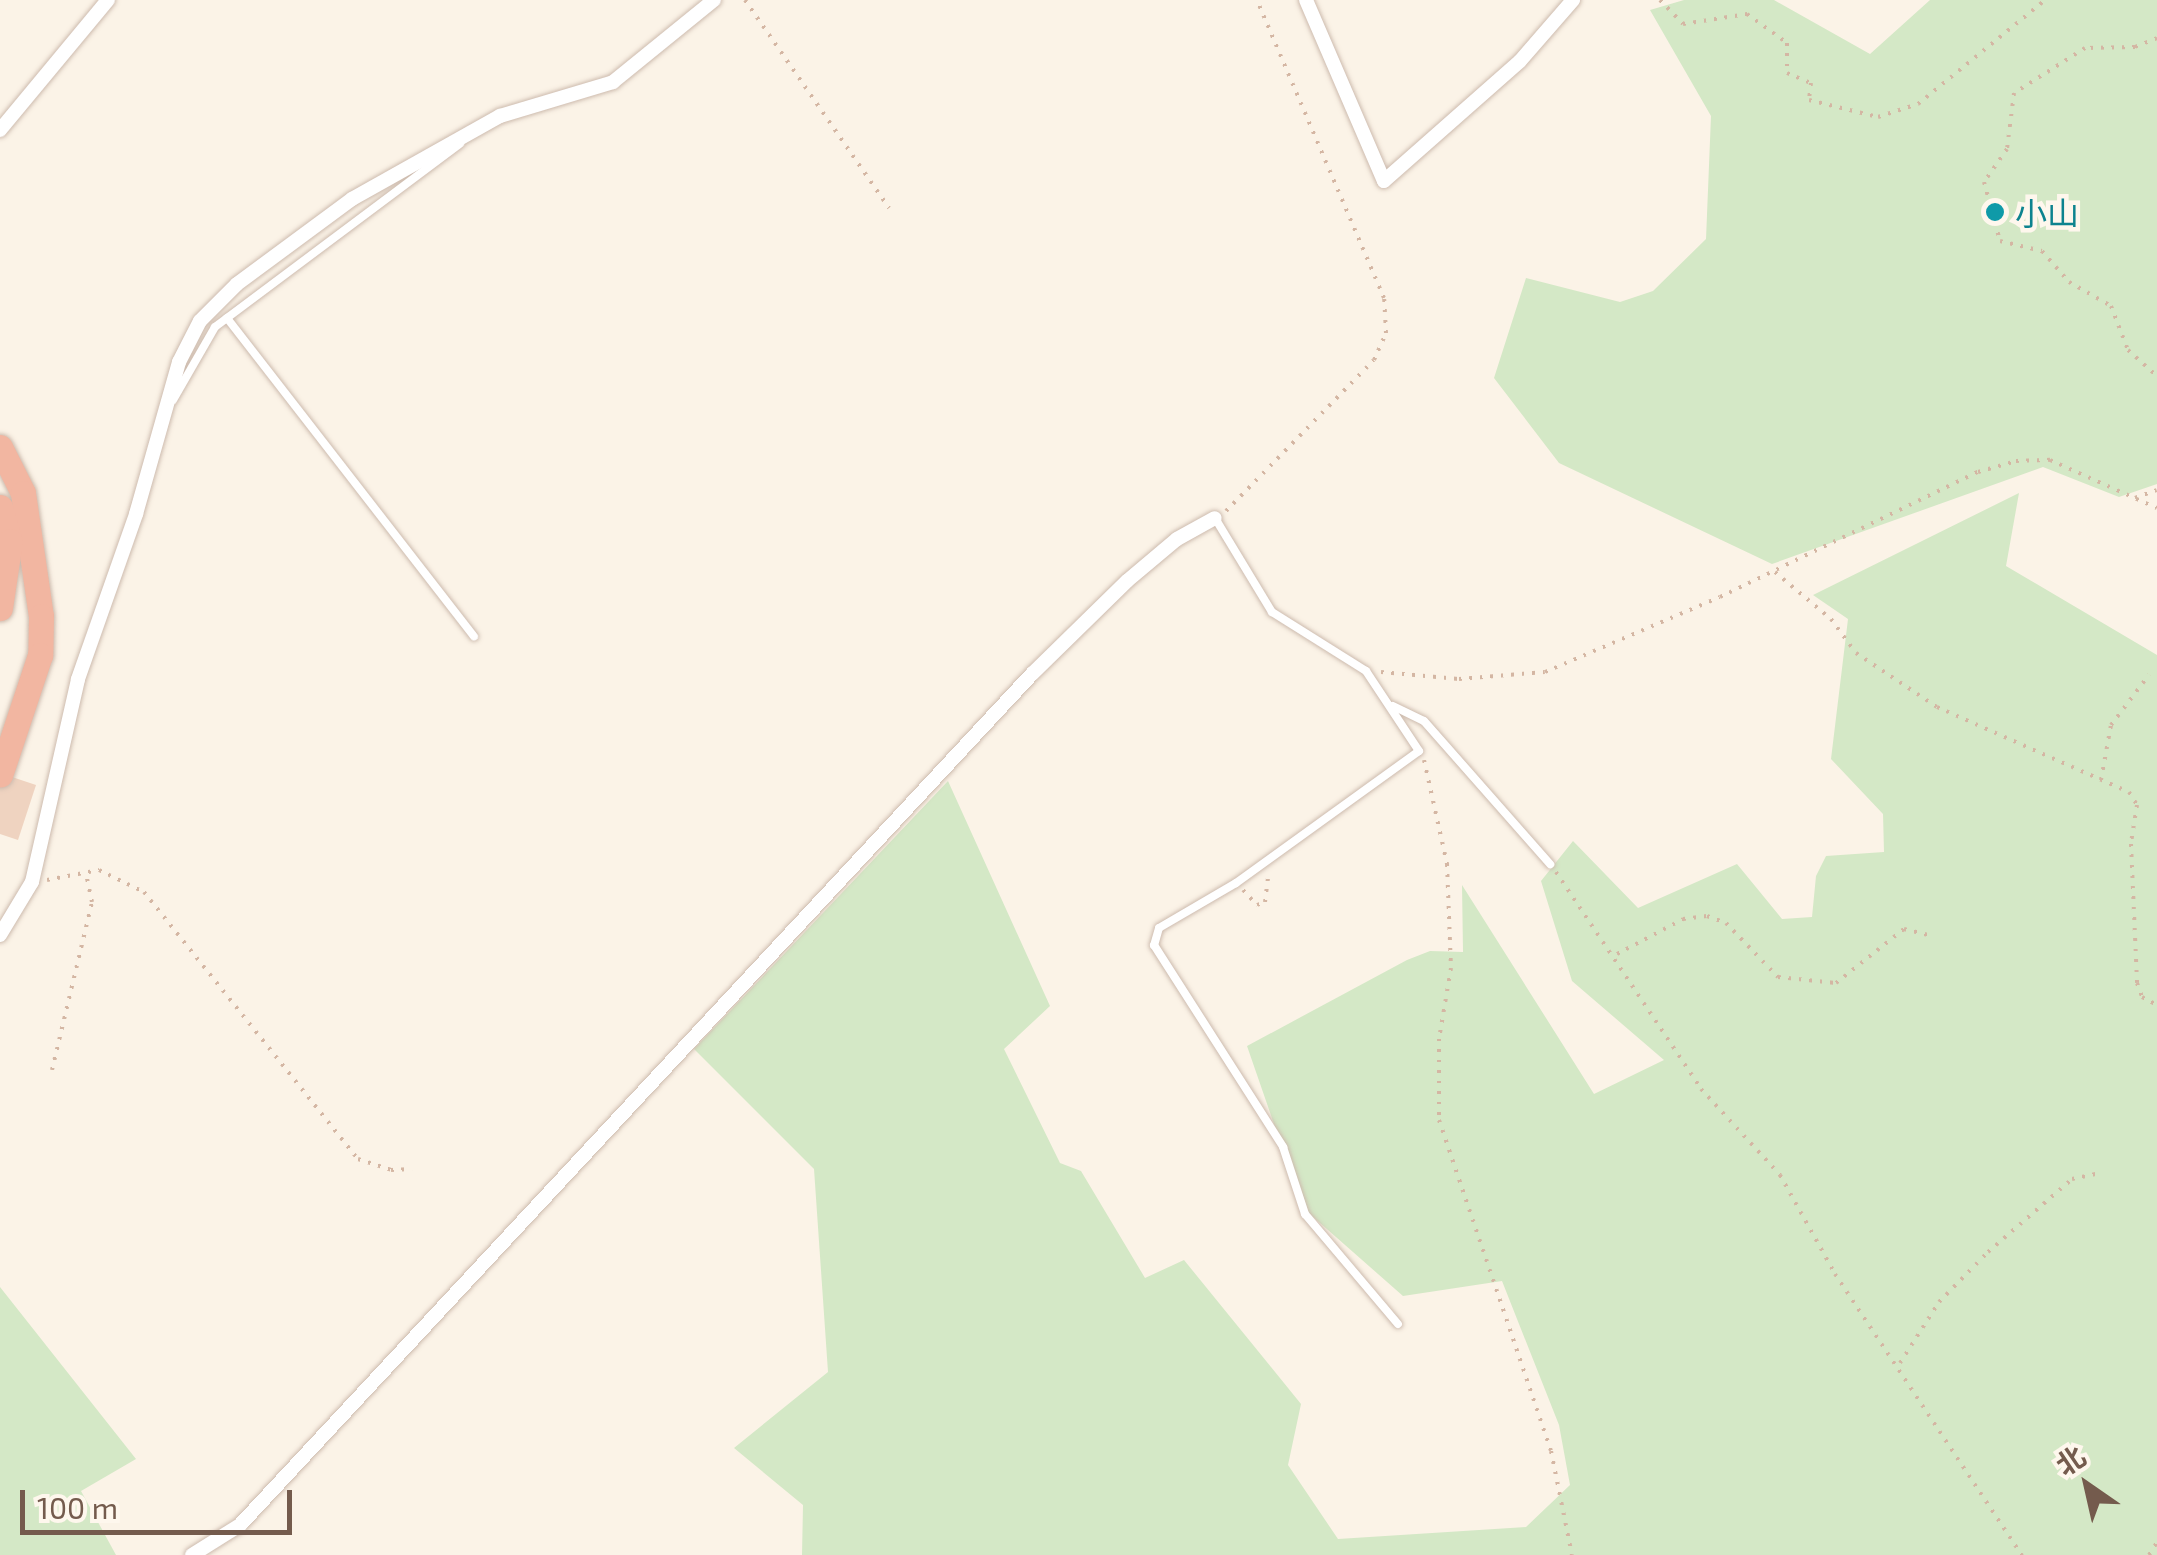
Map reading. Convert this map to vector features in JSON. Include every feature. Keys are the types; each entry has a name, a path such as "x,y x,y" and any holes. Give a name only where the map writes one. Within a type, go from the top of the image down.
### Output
{"highway":[{"path":"0,447 23,494 41,616 40,655 0,775"},
{"path":"0,507 10,542 0,608"}],"street":[{"path":"0,130 108,0"},
{"path":"0,935 32,882 78,679 179,362 200,321 236,284 352,198 476,129 613,82 714,0"},
{"path":"1306,0 1384,181 1520,61 1573,0"},
{"path":"192,1555 240,1525 1032,674 1127,581 1177,539 1215,518"}],"lane":[{"path":"160,427 199,347 227,318 476,129"},
{"path":"227,318 474,637"},
{"path":"1215,518 1272,612 1366,671 1419,751 1236,883 1159,928 1154,945 1284,1147 1305,1214 1398,1324"},
{"path":"1389,704 1424,721 1550,864"}],"path":[{"path":"745,0 889,208"},
{"path":"1215,518 1304,436 1374,360 1386,333 1384,298 1257,0"},
{"path":"1660,0 1683,24 1747,14 1786,43 1788,73 1811,83 1809,100 1858,117 1904,113 2046,0"},
{"path":"2157,38 2135,47 2085,48 2014,93 2007,148 1984,182 2000,241 2042,250 2069,282 2111,306 2128,350 2157,376"},
{"path":"1366,671 1460,679 1544,672 1774,571 1978,472 2016,460 2050,460 2157,508"},
{"path":"2135,498 2157,490"},
{"path":"1774,571 1831,619 1856,653 1936,708 2129,792 2138,805 2131,844 2137,983 2142,997 2157,1005"},
{"path":"2101,780 2110,725 2149,675"},
{"path":"1419,751 1432,776 1447,864 1451,968 1439,1039 1438,1120 1551,1451 1572,1555"},
{"path":"1236,883 1252,901 1265,902 1267,858"},
{"path":"1550,864 1617,954 1701,1090 1780,1175 1835,1274 1900,1363 2022,1555"},
{"path":"32,882 99,870 144,892 358,1159 412,1169"},
{"path":"52,1070 92,902 86,872"},
{"path":"1617,954 1682,919 1707,916 1726,923 1778,976 1836,983 1904,930 1928,935"},
{"path":"1900,1363 1939,1302 1988,1252 2072,1178 2101,1174"},
{"path":"2149,1555 2157,1542"}],"green space":[{"path":"1684,0 1774,0 1870,54 1930,0 2157,0 2157,484 2119,497 2043,467 1772,564 1559,463 1494,378 1526,278 1620,302 1653,291 1706,239 1711,116 1650,10"},
{"path":"2019,493 2006,566 2157,655 2157,1555 802,1555 803,1505 734,1448 828,1372 814,1169 694,1049 948,781 1050,1006 1004,1049 1060,1163 1081,1171 1145,1278 1184,1260 1301,1404 1288,1465 1338,1539 1526,1527 1570,1485 1559,1425 1502,1281 1403,1296 1303,1208 1247,1046 1407,960 1430,951 1463,952 1462,885 1594,1094 1664,1060 1572,981 1541,881 1573,841 1638,908 1737,864 1782,919 1812,917 1816,876 1826,856 1884,852 1883,814 1831,759 1848,619 1813,595"},
{"path":"0,1287 136,1459 81,1491 116,1555 0,1555"}],"building":[{"path":"0,773 36,785 18,840 0,834"}],"place":[{"name":"小山","path":"1995,212"}]}
